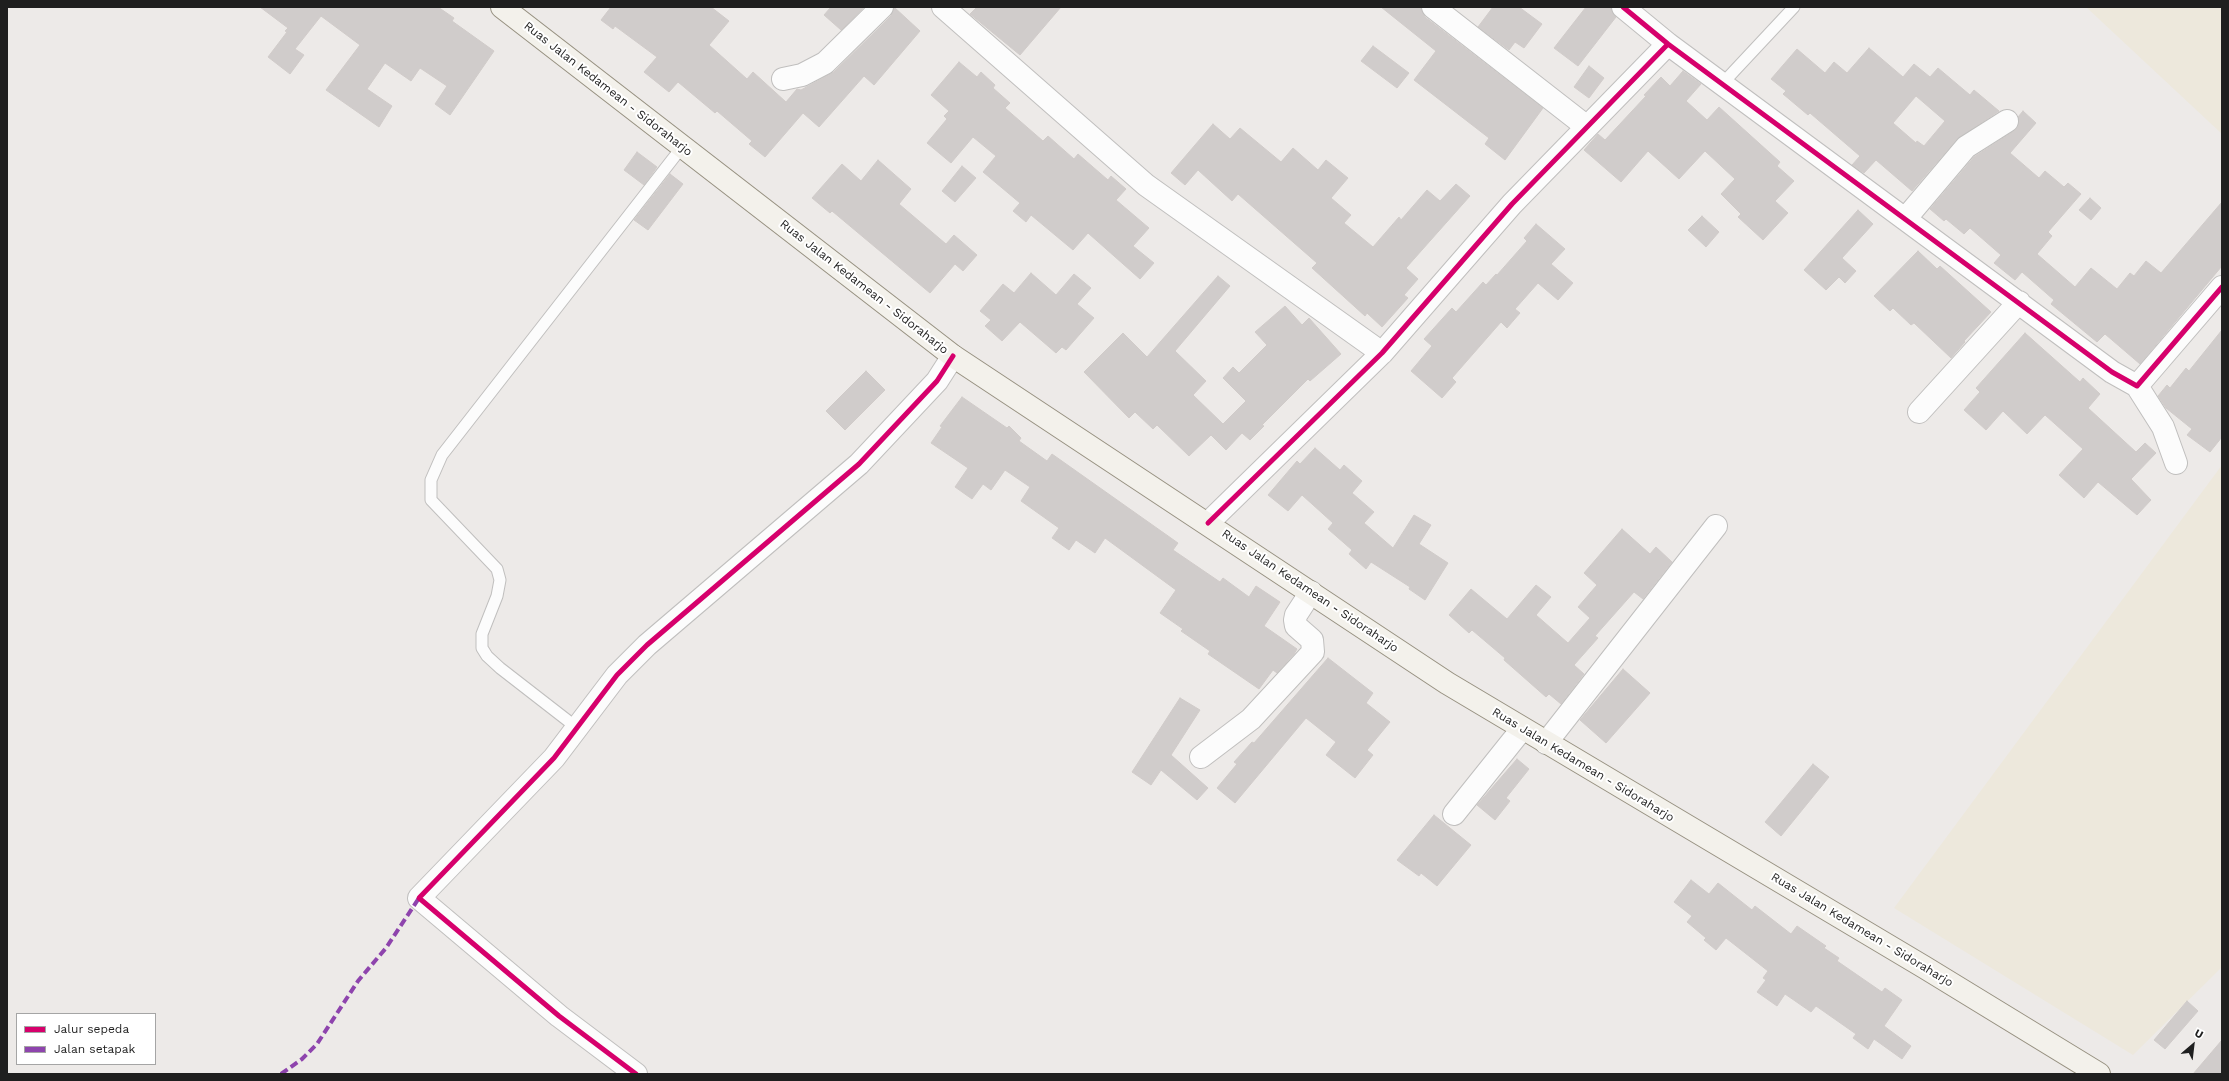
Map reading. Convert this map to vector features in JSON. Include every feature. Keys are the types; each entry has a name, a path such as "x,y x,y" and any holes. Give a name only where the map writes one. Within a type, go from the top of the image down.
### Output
{"main road":[{"name":"Ruas Jalan Kedamean - Sidoraharjo","path":"502,7 954,356 1208,523 1447,683 1924,967 2099,1074"}],"street":[{"path":"783,79 802,75 825,63 882,7"},
{"path":"943,7 1146,185 1382,353"},
{"path":"1433,7 1587,127"},
{"path":"1623,7 1668,44 1906,218 2112,372 2137,386 2162,426 2176,463"},
{"path":"1208,523 1382,353 1512,204 1668,44"},
{"path":"1906,218 1966,147 2007,121"},
{"path":"2137,386 2222,287"},
{"path":"1919,412 2019,302"},
{"path":"636,1074 559,1016 419,898 554,758 576,727 617,676 647,645 859,464 926,394 954,356"},
{"path":"1546,743 1716,526"},
{"path":"1201,757 1251,719 1313,652 1312,640 1296,626 1295,620 1296,615 1311,592"},
{"path":"1454,814 1522,729"}],"lane":[{"path":"1722,84 1794,7"},
{"path":"576,727 500,668 487,656 482,648 482,634 497,596 500,580 497,569 431,500 431,480 442,455 682,147"}],"shaded area":[{"path":"2086,7 2222,7 2222,134"},
{"path":"2222,465 2222,967 2133,1055 1894,908"}],"building":[{"path":"260,7 438,7 454,18 452,21 494,51 450,115 435,104 447,86 420,68 411,81 385,63 367,89 392,106 379,127 326,90 360,45 321,16 295,49 304,55 290,74 268,57 287,32 285,31 288,28"},
{"path":"611,7 711,7 729,21 709,45 747,79 753,72 786,102 797,89 801,90 834,72 891,16 894,7 920,31 874,85 864,76 819,127 803,113 765,157 749,144 752,141 717,111 715,113 678,82 669,92 644,72 657,57 615,26 613,29 601,20"},
{"path":"831,7 864,7 841,30 824,15"},
{"path":"977,7 1061,7 1020,55 970,14"},
{"path":"1381,7 1421,7 1425,17 1543,108 1505,160 1485,144 1489,138 1414,80 1436,51"},
{"path":"1493,7 1519,7 1542,24 1524,48 1515,42 1509,50 1478,27"},
{"path":"1586,7 1611,7 1616,17 1578,66 1554,48"},
{"path":"1373,46 1409,73 1397,88 1361,61"},
{"path":"1869,48 1903,77 1914,64 1930,77 1938,68 1970,95 1974,90 1999,111 1957,139 1912,191 1876,160 1864,173 1852,165 1860,156 1810,113 1808,115 1783,94 1786,91 1771,79 1797,49 1825,73 1834,62 1847,73","holes":["1916,96 1945,121 1924,146 1917,141 1916,143 1893,123"]},
{"path":"959,62 977,77 981,72 995,85 993,88 1010,103 1005,108 1043,141 1048,136 1074,159 1078,154 1108,180 1111,176 1126,189 1116,200 1149,228 1133,246 1154,263 1140,279 1088,233 1073,250 1031,215 1026,222 1013,211 1020,203 983,172 996,156 973,137 951,163 927,143 947,119 944,116 949,111 931,95"},
{"path":"1589,66 1604,78 1589,98 1574,87"},
{"path":"1683,71 1701,84 1686,101 1707,120 1719,107 1780,162 1777,166 1794,181 1775,201 1788,213 1763,240 1738,217 1741,214 1721,194 1735,179 1705,151 1679,179 1648,151 1621,182 1584,150 1598,134 1605,140 1646,96 1644,95 1661,77 1670,86"},
{"path":"2023,111 2036,123 2010,153 2039,178 2045,171 2064,187 2068,183 2081,194 2048,232 2052,236 2037,254 2075,287 2091,268 2117,289 2130,273 2134,276 2146,261 2161,273 2222,202 2222,266 2140,364 2105,334 2097,342 2051,304 2054,300 2022,272 2015,280 1994,263 2001,255 1970,228 1964,234 1946,219 1944,221 1930,209 1974,157 2014,131 2018,126 2018,117"},
{"path":"1213,124 1230,139 1240,128 1281,162 1293,148 1318,170 1326,160 1348,178 1331,198 1351,215 1344,223 1373,247 1399,217 1401,220 1427,190 1440,201 1456,184 1470,196 1406,268 1418,279 1404,295 1408,298 1382,327 1367,313 1365,316 1312,268 1317,263 1238,194 1232,201 1198,170 1185,185 1171,173"},
{"path":"637,152 657,167 644,185 624,170"},
{"path":"878,160 911,189 899,204 946,244 954,235 977,255 963,271 955,264 930,293 832,211 830,213 812,198 842,164 861,181"},
{"path":"962,166 976,178 955,202 942,191"},
{"path":"670,174 683,184 648,230 634,220"},
{"path":"2090,198 2101,208 2091,220 2079,210"},
{"path":"1858,210 1873,224 1842,258 1856,271 1845,283 1839,277 1826,290 1804,270"},
{"path":"1702,216 1719,232 1706,247 1688,230"},
{"path":"1536,224 1565,249 1551,264 1573,283 1558,300 1538,283 1515,309 1520,313 1507,328 1501,322 1452,378 1456,382 1442,398 1411,371 1432,346 1424,339 1452,308 1456,312 1483,282 1486,285 1496,274 1497,275 1527,241 1524,238"},
{"path":"1918,251 1937,269 1940,266 1991,312 1964,341 1965,342 1951,358 1914,323 1911,325 1893,308 1890,311 1874,296"},
{"path":"1031,273 1056,295 1074,274 1091,288 1077,304 1094,318 1066,350 1062,347 1056,353 1020,322 1002,341 985,326 991,320 980,311 1003,284 1014,293"},
{"path":"1218,276 1230,286 1175,351 1206,381 1193,395 1223,424 1246,401 1223,378 1233,367 1239,373 1267,345 1255,332 1285,306 1302,325 1309,318 1341,354 1310,381 1308,379 1262,425 1264,426 1250,440 1242,433 1226,450 1211,435 1189,456 1157,425 1153,429 1135,412 1129,418 1084,372 1123,333 1147,357"},
{"path":"2222,330 2222,437 2210,452 2187,435 2192,429 2166,408 2158,396 2167,385 2170,388 2186,368 2189,371"},
{"path":"2025,333 2080,382 2083,378 2100,394 2088,408 2136,452 2145,443 2156,453 2131,479 2151,500 2137,515 2098,482 2084,498 2059,475 2083,449 2045,415 2027,434 2003,411 1986,430 1964,410 1980,392 1976,388"},
{"path":"866,371 885,390 845,430 826,411"},
{"path":"962,397 1007,428 1009,426 1021,438 1019,441 1047,461 1052,454 1178,543 1173,550 1220,582 1223,578 1249,597 1256,586 1280,602 1264,626 1297,649 1294,654 1277,673 1273,670 1259,689 1208,654 1210,651 1181,631 1183,629 1160,613 1176,590 1105,538 1095,553 1076,540 1069,550 1052,538 1059,528 1021,501 1030,487 1005,470 991,490 983,484 972,499 955,487 968,468 931,443 942,427 940,426"},
{"path":"1315,448 1340,470 1344,465 1362,481 1352,493 1374,512 1364,523 1393,548 1414,515 1431,525 1419,544 1448,563 1425,600 1409,589 1410,587 1371,562 1366,569 1349,554 1352,550 1328,529 1333,523 1302,495 1288,511 1268,495 1297,461 1300,464"},
{"path":"1622,529 1650,554 1656,547 1672,562 1643,599 1634,592 1595,636 1598,638 1574,665 1584,674 1561,704 1549,694 1546,697 1504,660 1505,658 1472,630 1469,633 1449,615 1471,589 1507,619 1536,585 1551,597 1536,615 1568,643 1590,618 1578,607 1597,585 1584,573"},
{"path":"1328,658 1373,693 1366,703 1390,722 1367,750 1373,755 1355,778 1326,755 1336,742 1306,718 1235,803 1217,788 1237,764 1234,762 1252,742 1254,743"},
{"path":"1623,669 1650,693 1606,743 1580,720"},
{"path":"1180,698 1200,710 1171,755 1208,788 1197,800 1161,770 1151,785 1132,772"},
{"path":"1517,759 1529,769 1506,798 1510,801 1495,820 1477,805"},
{"path":"1813,764 1829,777 1781,836 1765,822"},
{"path":"1434,815 1471,845 1437,886 1421,873 1419,876 1397,860"},
{"path":"1691,880 1709,894 1718,883 1752,910 1755,906 1791,934 1797,926 1826,946 1824,948 1839,958 1837,961 1882,992 1885,988 1902,1000 1884,1026 1911,1046 1902,1059 1874,1039 1868,1049 1853,1038 1856,1034 1816,1006 1811,1012 1785,994 1777,1006 1757,992 1766,980 1763,978 1768,971 1726,938 1716,950 1704,940 1706,938 1687,922 1692,916 1674,902"},
{"path":"2187,1001 2198,1011 2165,1049 2154,1040"},
{"path":"2222,1040 2222,1074 2193,1074"}],"marked path":[{"path":"281,1074 302,1059 317,1044 358,981 386,948 419,898"}],"cycle path":[{"path":"1623,7 1668,44 2112,372 2137,386 2222,287"},
{"path":"1208,523 1382,353 1512,204 1668,44"},
{"path":"636,1074 559,1016 419,898 554,758 617,675 647,645 859,464 937,381 953,356"}]}
